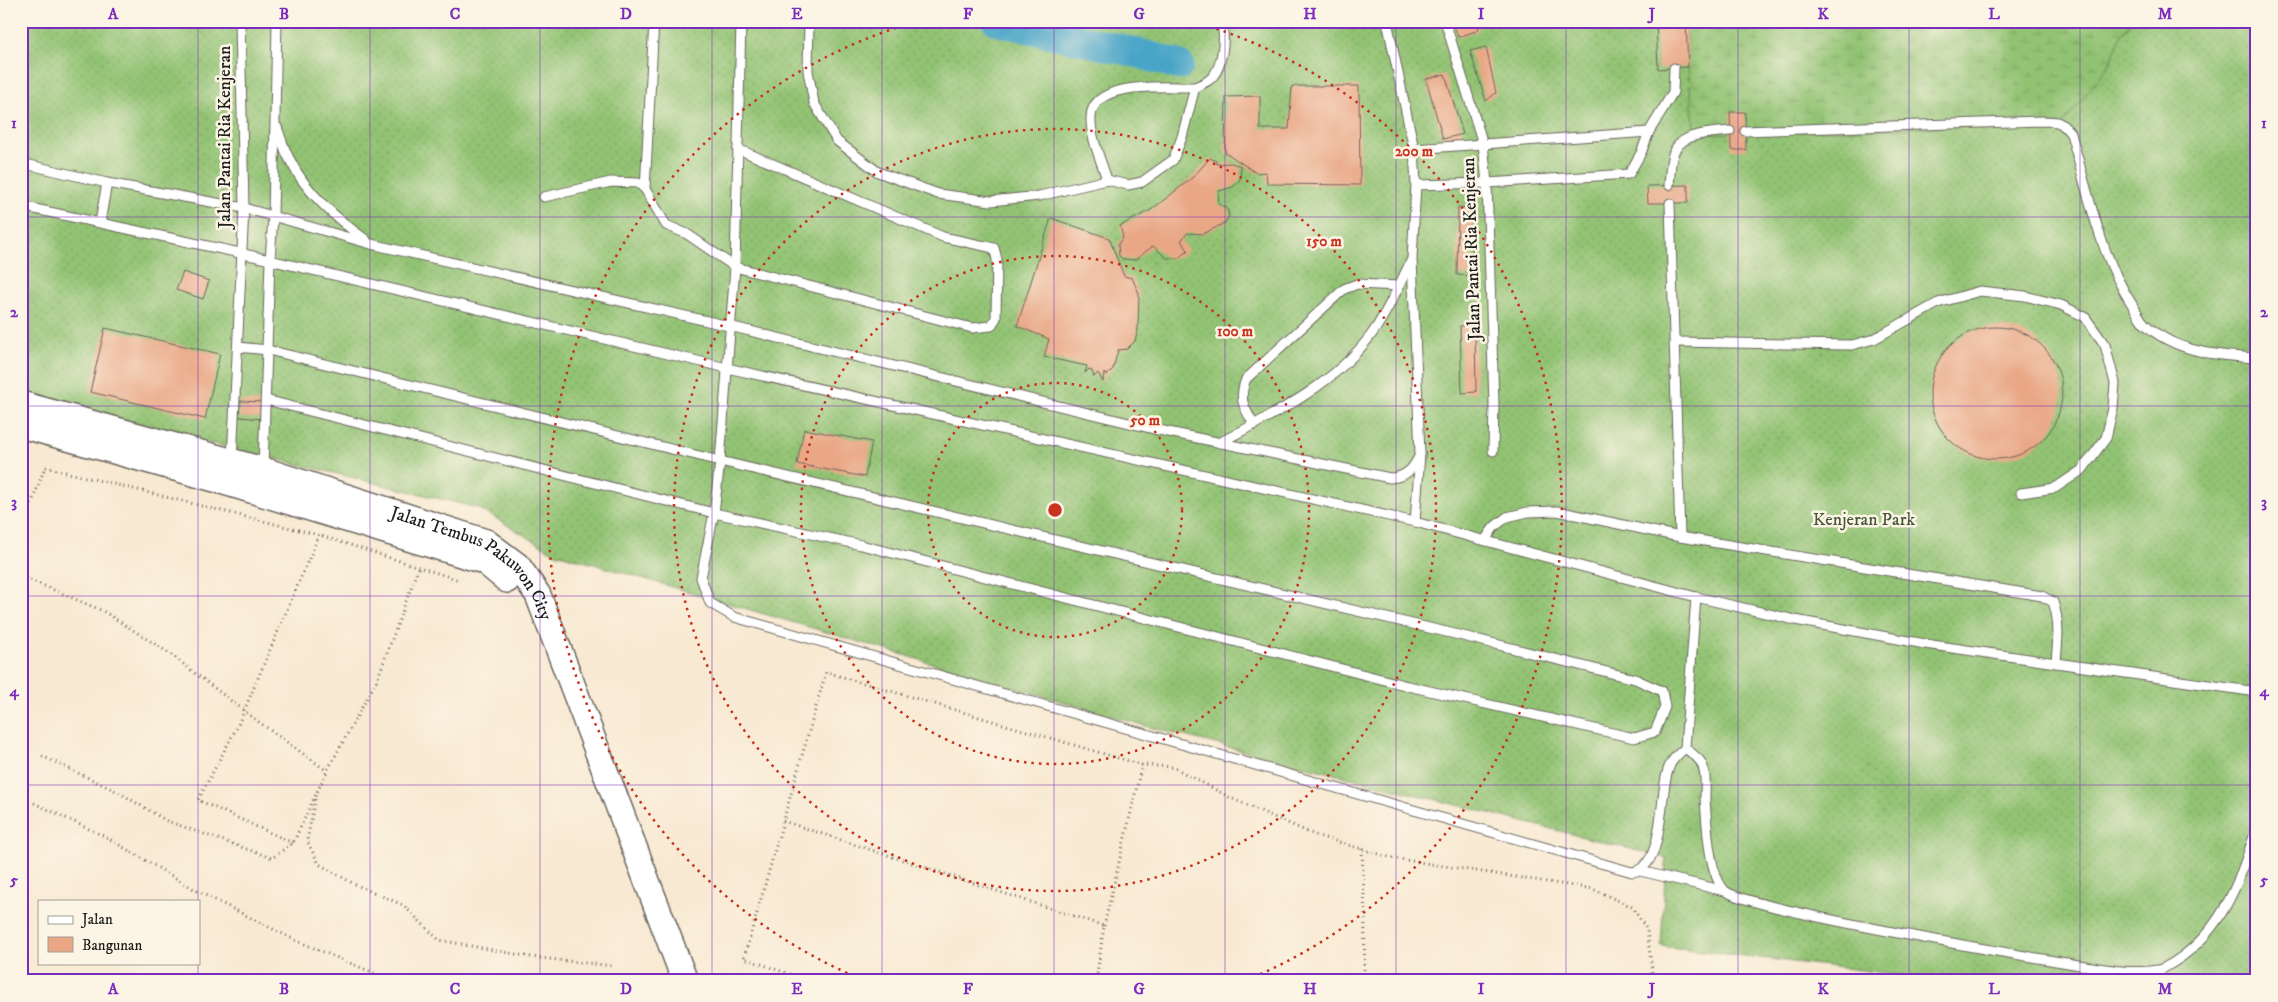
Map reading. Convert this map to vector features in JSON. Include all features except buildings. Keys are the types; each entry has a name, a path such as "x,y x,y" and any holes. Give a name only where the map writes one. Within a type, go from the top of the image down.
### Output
{"street":[{"name":"Jalan Tembus Pakuwon City","path":"21,404 263,470 486,542 518,566 538,595 685,981"},
{"name":"Jalan Tembus Pakuwon City","path":"21,425 218,480 484,561 507,579 524,603 666,981"}],"lane":[{"name":"Jalan Pantai Ria Kenjeran","path":"231,462 238,347 240,253 244,208 240,21"},
{"path":"263,470 270,261 274,217 277,21"},
{"path":"645,189 654,21"},
{"path":"741,21 734,267 727,368 714,513 701,578 710,603 734,617 1623,869 1640,871 1725,891 1742,899 1800,914 2066,964 2124,971 2162,969 2196,947 2220,918 2241,876 2257,826"},
{"path":"809,21 808,71 814,103 837,141 878,172 938,194 991,201 1039,196 1107,180 1128,185 1142,182 1173,160 1182,137 1195,87"},
{"path":"1107,180 1092,128 1091,115 1096,100 1109,92 1125,89 1195,87 1210,80 1219,67 1224,30 1221,21"},
{"path":"1344,21 1387,21 1414,150 1416,185 1412,259 1420,454 1415,522"},
{"name":"Jalan Pantai Ria Kenjeran","path":"1446,21 1483,144 1487,184 1494,404 1492,451"},
{"path":"1416,185 1487,184 1628,174 1641,153 1649,132 1673,92 1674,68"},
{"path":"1745,131 2042,120 2063,124 2071,134 2104,246 2123,290 2145,324 2173,342 2217,356 2257,358"},
{"path":"275,122 290,160 311,191 340,222 371,244"},
{"path":"1670,185 1672,156 1679,144 1695,134 1730,131"},
{"path":"1414,150 1649,132"},
{"path":"544,197 610,182 638,183 645,189 666,225 687,234 734,267 972,328 990,326 996,318 997,259 994,248 943,236 738,149"},
{"path":"21,163 107,184 244,208 371,244 730,326 1154,430 1390,478 1399,478 1414,468 1420,454"},
{"path":"100,222 107,184"},
{"path":"1670,202 1680,537"},
{"path":"21,206 240,253 727,368 1415,522 1696,597 1795,620 1925,644 2056,661 2257,692"},
{"path":"1219,443 1293,402 1338,372 1372,334 1412,259"},
{"path":"1254,425 1242,404 1242,391 1246,380 1344,289 1364,283 1399,286"},
{"path":"1675,342 1852,345 1874,339 1938,303 1980,291 2025,296 2061,305 2084,317 2105,345 2115,383 2113,408 2106,438 2082,470 2054,488 2021,493"},
{"path":"238,347 268,350 720,462 1459,635 1635,679 1662,691 1665,707 1655,732 1634,738 1408,686 861,545 714,513 266,400"},
{"path":"1485,540 1494,527 1506,517 1528,512 1557,512 1680,537 2042,596 2053,602 2058,616 2059,628 2056,661"},
{"path":"1640,871 1648,865 1659,830 1669,766 1686,748 1696,597"},
{"path":"1686,748 1701,762 1705,779 1711,854 1717,875 1725,891"}],"path":[{"path":"21,532 45,466 319,535 459,580"},
{"path":"293,843 198,800 244,710 319,535"},
{"path":"42,756 118,792 167,821 272,858 293,843 327,771 377,680 419,566"},
{"path":"21,576 103,611 169,653 327,771"},
{"path":"808,981 744,958 826,672 1142,765 1173,767 1233,799 1315,835 1392,858 1593,890 1632,908 1647,930 1653,981"},
{"path":"1096,981 1104,926 1142,765"},
{"path":"316,793 307,841 319,864 356,885 403,906 439,940 531,958 614,966"},
{"path":"34,803 106,837 199,892 297,941 393,981"},
{"path":"783,821 1104,926"},
{"path":"1362,849 1366,918 1364,981"}],"green space":[{"name":"Kenjeran Park","path":"21,21 1686,21 1688,67 2109,65 2122,33 2132,21 2257,21 2257,981 1951,981 1661,946 1666,858 1149,727 553,552 478,508 181,436 21,393"},
{"path":"1686,21 2132,21 2122,33 2109,65 2063,124 1695,134 1688,67"}],"waterway":[{"path":"997,21 1138,53 1179,65"}]}
